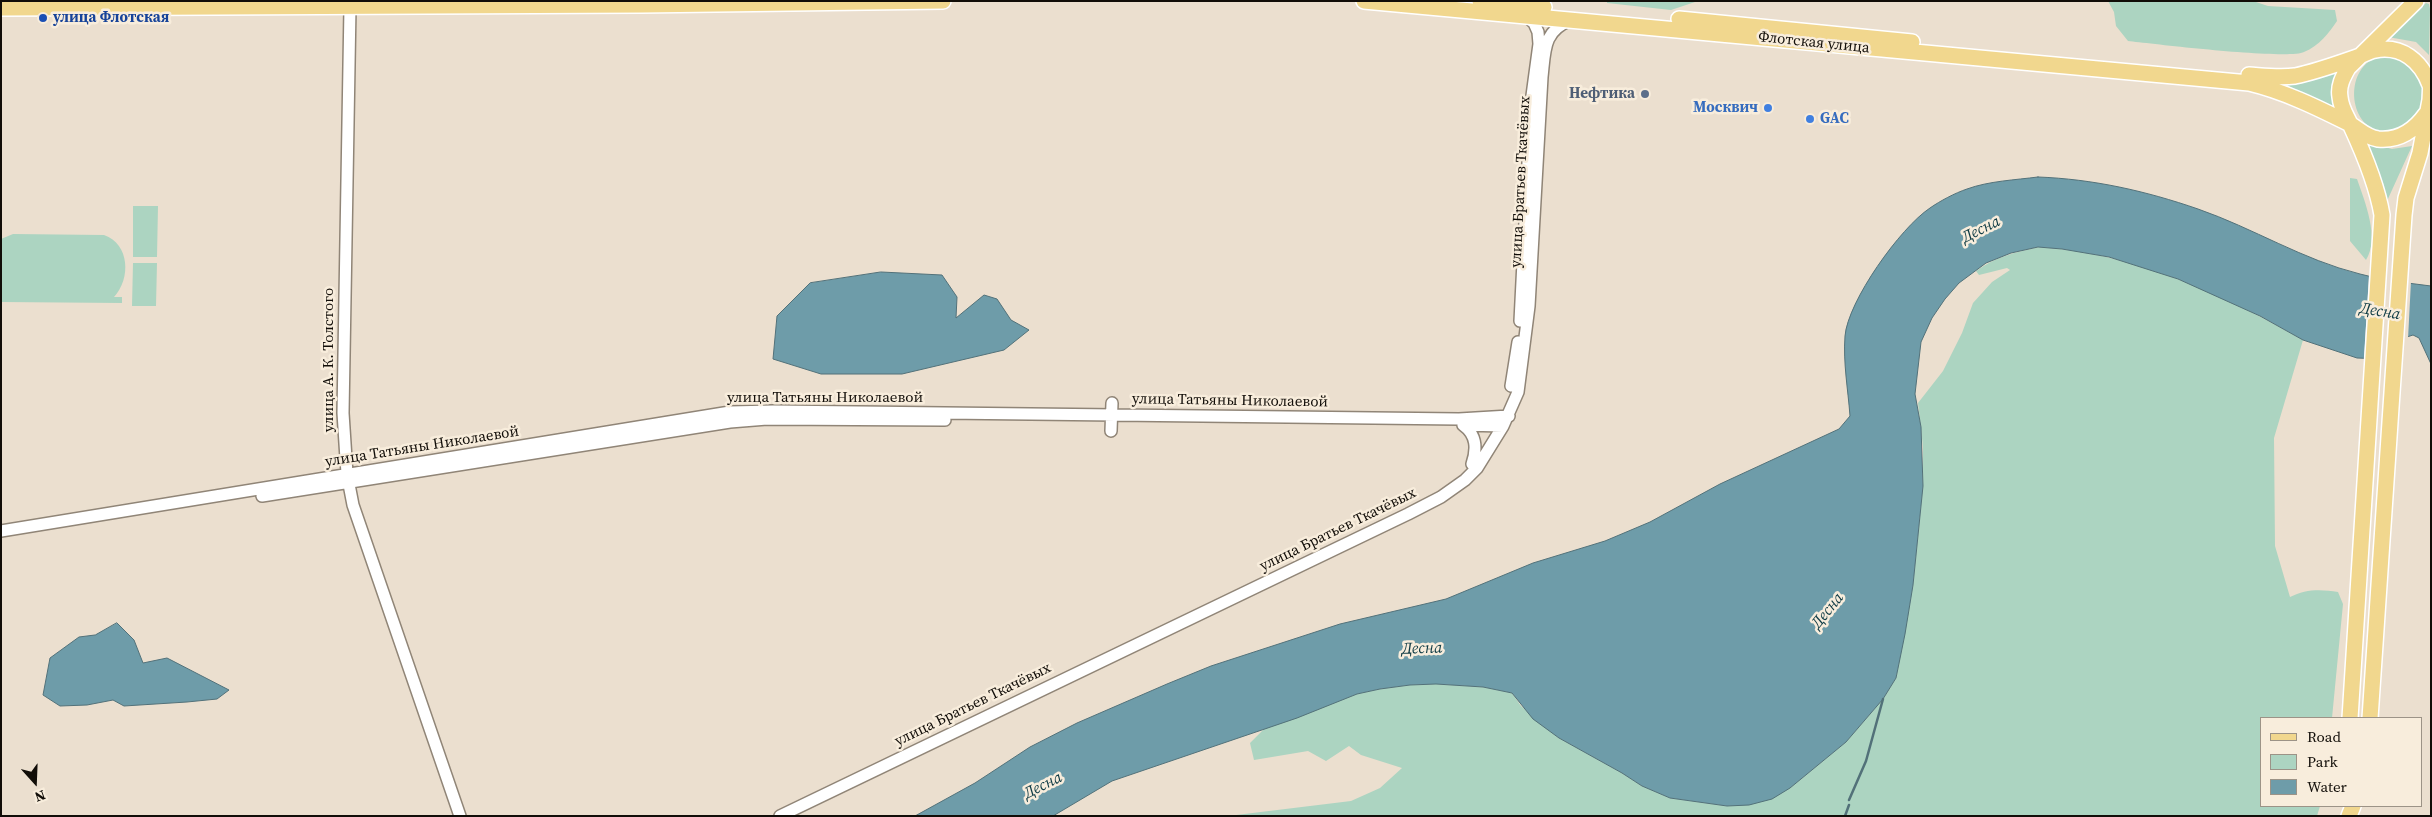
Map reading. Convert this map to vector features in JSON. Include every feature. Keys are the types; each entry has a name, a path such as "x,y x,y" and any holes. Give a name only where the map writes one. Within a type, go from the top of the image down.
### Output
{"main road":[{"path":"1,8 943,1"},
{"name":"Флотская улица","path":"1364,1 1572,19 2056,67 2245,83 2264,81"},
{"name":"Флотская улица","path":"1480,1 2264,81"},
{"path":"2350,717 2381,238 2380,201 2351,124 2343,111 2339,96 2341,81 2348,68 2416,1"},
{"path":"2264,81 2295,76 2359,57 2372,50 2387,48 2402,52 2415,60 2425,71 2430,82 2430,100 2420,153 2406,198 2370,717"},
{"path":"2264,81 2351,124 2369,136 2391,139 2405,135 2417,126 2426,114"}],"street":[{"name":"улица А. К. Толстого","path":"350,6 343,372 347,478 353,505 460,816"},
{"name":"улица Братьев Ткачёвых","path":"768,816 861,769 1438,493 1472,464 1503,419 1511,390 1521,306 1530,103 1539,44 1538,32 1534,23 1526,16"},
{"name":"улица Братьев Ткачёвых","path":"780,816 1441,497 1465,480 1477,468 1518,392 1525,348 1542,77 1546,45 1550,33 1559,24 1572,19"},
{"name":"улица Татьяны Николаевой","path":"1,539 730,412 773,410 1111,418 1463,422 1503,419"},
{"path":"1472,464 1476,444 1463,422 1488,416 1503,419"},
{"name":"улица Татьяны Николаевой","path":"1,531 347,478"}],"green space":[{"path":"1607,1 1698,1 1671,10 1607,3"},
{"path":"2108,1 2253,1 2268,6 2335,10 2337,21 2319,43 2304,52 2274,54 2220,51 2128,41 2116,26 2114,12"},
{"path":"2426,3 2429,4 2430,9 2429,55 2416,42 2388,37"},
{"path":"2397,54 2431,86 2415,125 2392,132 2376,130 2365,123 2358,113 2355,87 2358,74 2366,64 2380,56"},
{"path":"2340,67 2335,113 2285,84"},
{"path":"2367,142 2392,149 2412,146 2387,201 2366,144"},
{"path":"2350,178 2357,179 2370,220 2372,241 2366,260 2350,241"},
{"path":"133,206 158,206 157,257 133,257"},
{"path":"13,234 104,235 113,240 119,246 125,263 123,281 120,290 114,297 122,297 122,303 1,302 1,239"},
{"path":"2039,247 2074,251 2142,267 2176,278 2209,292 2303,340 2274,438 2275,546 2290,597 2307,591 2332,591 2338,592 2343,604 2332,717 2260,717 2260,807 2320,807 2317,816 1228,816 1351,801 1380,788 1402,768 1361,755 1349,746 1326,761 1308,751 1254,760 1250,743 1265,728 1357,694 1410,685 1436,684 1483,687 1512,693 1521,706 1559,738 1642,786 1670,798 1727,806 1790,788 1846,742 1883,699 1896,678 1913,585 1923,486 1923,447 1918,403 1943,371 1962,333 1973,303 1992,282 2010,270 2007,268 1979,275 1976,271 1983,266 2014,253"},
{"path":"133,263 157,263 156,306 132,306"}],"water":[{"name":"Десна","path":"2038,177 2099,183 2159,197 2198,209 2318,261 2339,268 2377,278 2431,286 2431,364 2419,338 2413,335 2401,339 2385,359 2357,358 2303,340 2260,316 2178,279 2109,257 2038,247 2011,253 1986,263 1959,283 1945,299 1932,318 1921,342 1915,394 1921,427 1923,486 1913,585 1896,678 1883,699 1846,742 1790,788 1772,799 1749,805 1727,806 1670,798 1642,786 1559,738 1533,719 1512,693 1483,687 1436,684 1410,685 1357,694 1297,718 1112,781 1053,816 915,816 975,783 1030,747 1077,723 1167,684 1211,666 1340,624 1446,599 1533,563 1605,541 1650,522 1720,484 1839,429 1850,416 1845,356 1845,336 1848,321 1865,285 1891,248 1918,218 1934,205 1953,195 1984,184"},
{"path":"881,272 942,275 957,297 956,318 984,295 997,299 1011,320 1029,330 1004,350 902,374 821,374 773,359 777,316 810,283"},
{"path":"117,623 134,640 143,663 167,658 229,690 217,699 124,706 113,700 87,705 60,706 43,695 50,658 79,637 95,635"}],"pier":[{"path":"2369,274 2411,281 2408,339 2403,341 2396,354 2385,362 2364,361"}],"waterway":[{"path":"1849,800 1866,761 1883,699"},
{"path":"1845,816 1849,805"}],"place":[{"name":"улица Флотская","path":"43,18"},
{"name":"Нефтика","path":"1645,94"},
{"name":"Москвич","path":"1768,108"},
{"name":"GAC","path":"1810,119"}]}
